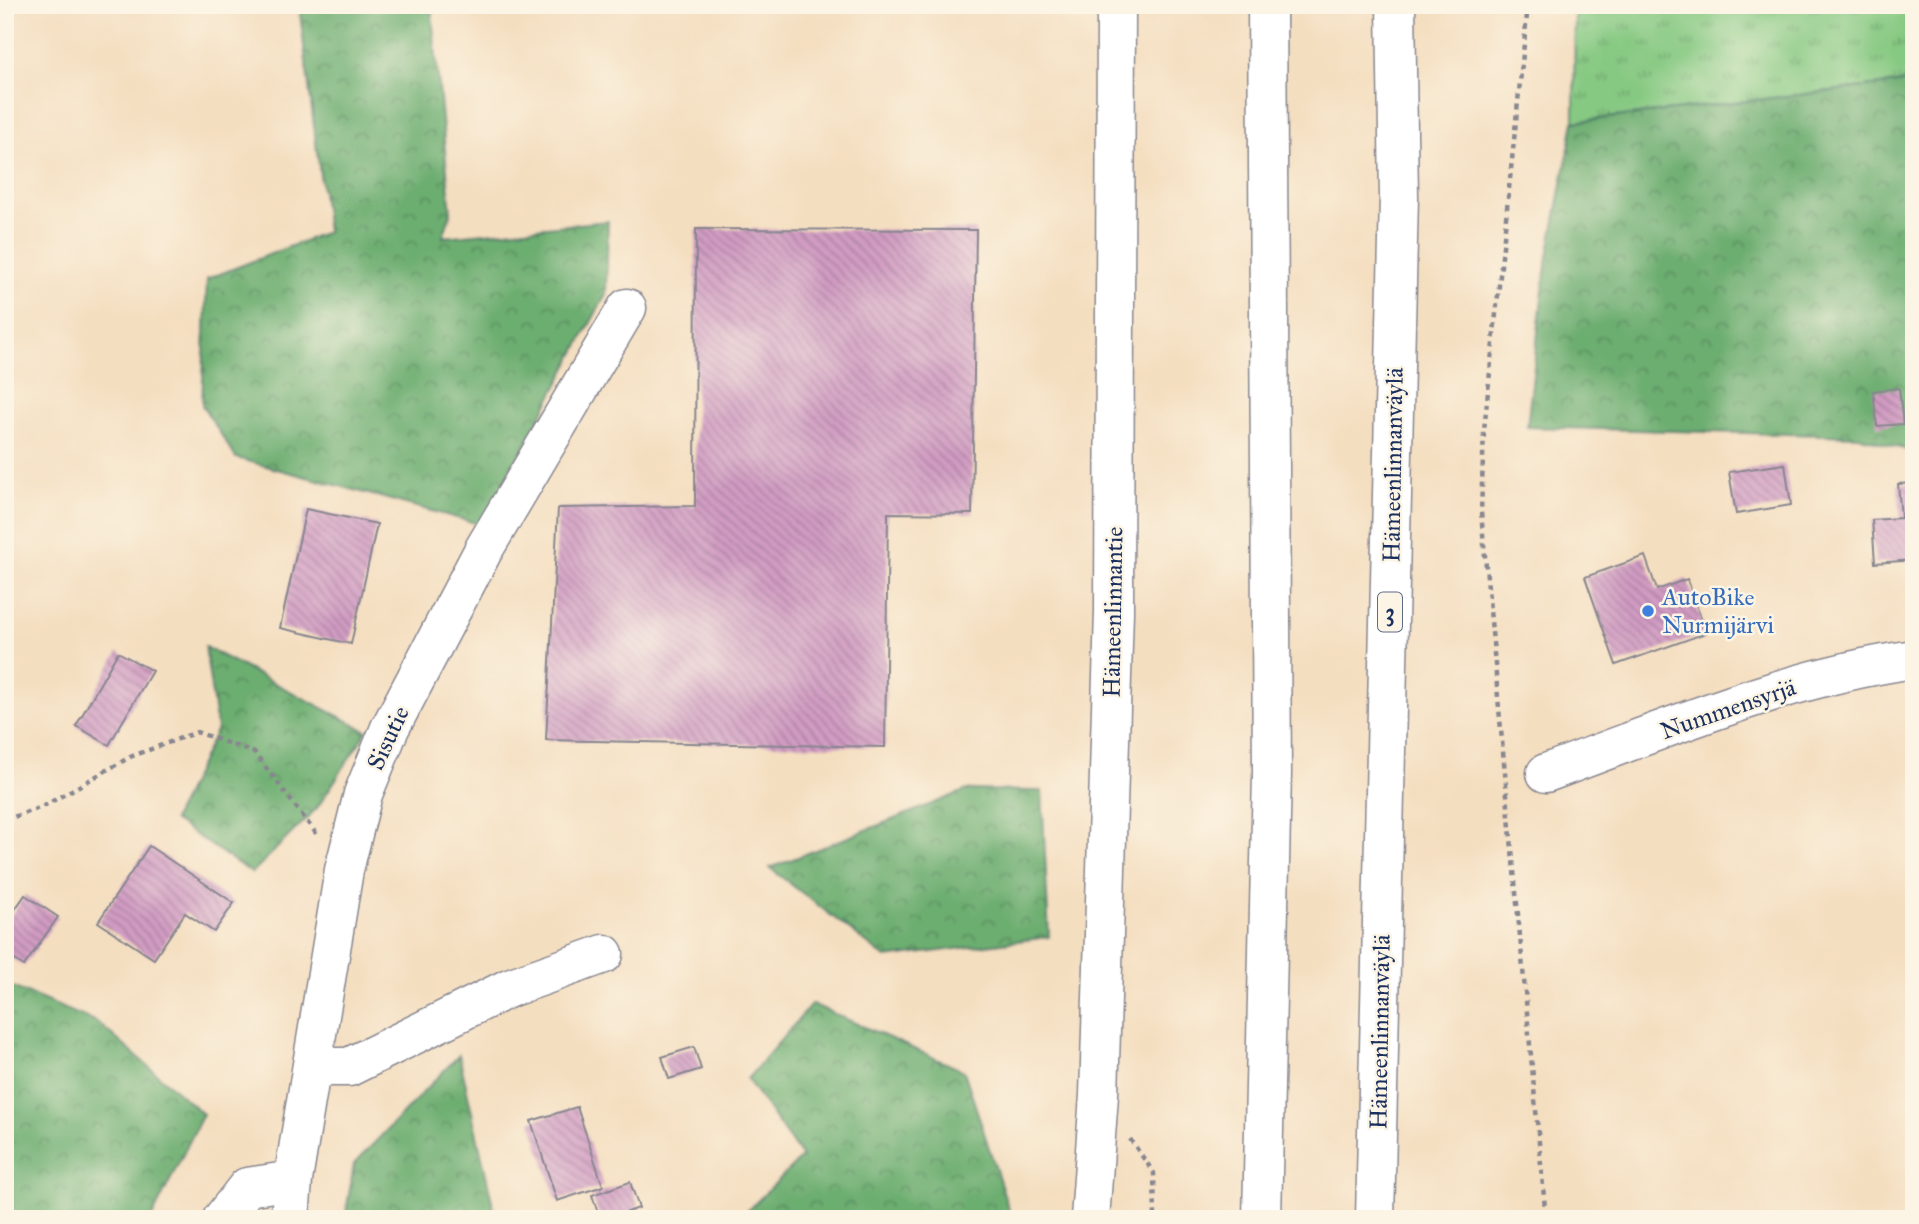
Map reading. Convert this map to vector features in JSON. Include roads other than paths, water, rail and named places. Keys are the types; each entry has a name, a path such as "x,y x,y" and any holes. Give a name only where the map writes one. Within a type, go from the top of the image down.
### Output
{"main road":[{"name":"Hämeenlinnantie","path":"1090,1219 1099,1095 1115,612 1116,5"},
{"path":"1262,1219 1272,773 1267,5"},
{"name":"Hämeenlinnanväylä","path":"1376,1219 1399,197 1396,5"},
{"name":"Sisutie","path":"290,1219 293,1180 344,870 363,794 390,728 484,549 626,308"},
{"name":"Nummensyrjä","path":"1546,773 1699,717 1828,675 1914,659"},
{"path":"312,1066 349,1067 509,988 604,954"},
{"path":"222,1219 247,1187 293,1180"}],"place":[{"name":"AutoBike Nurmijärvi","path":"1648,611"}]}
